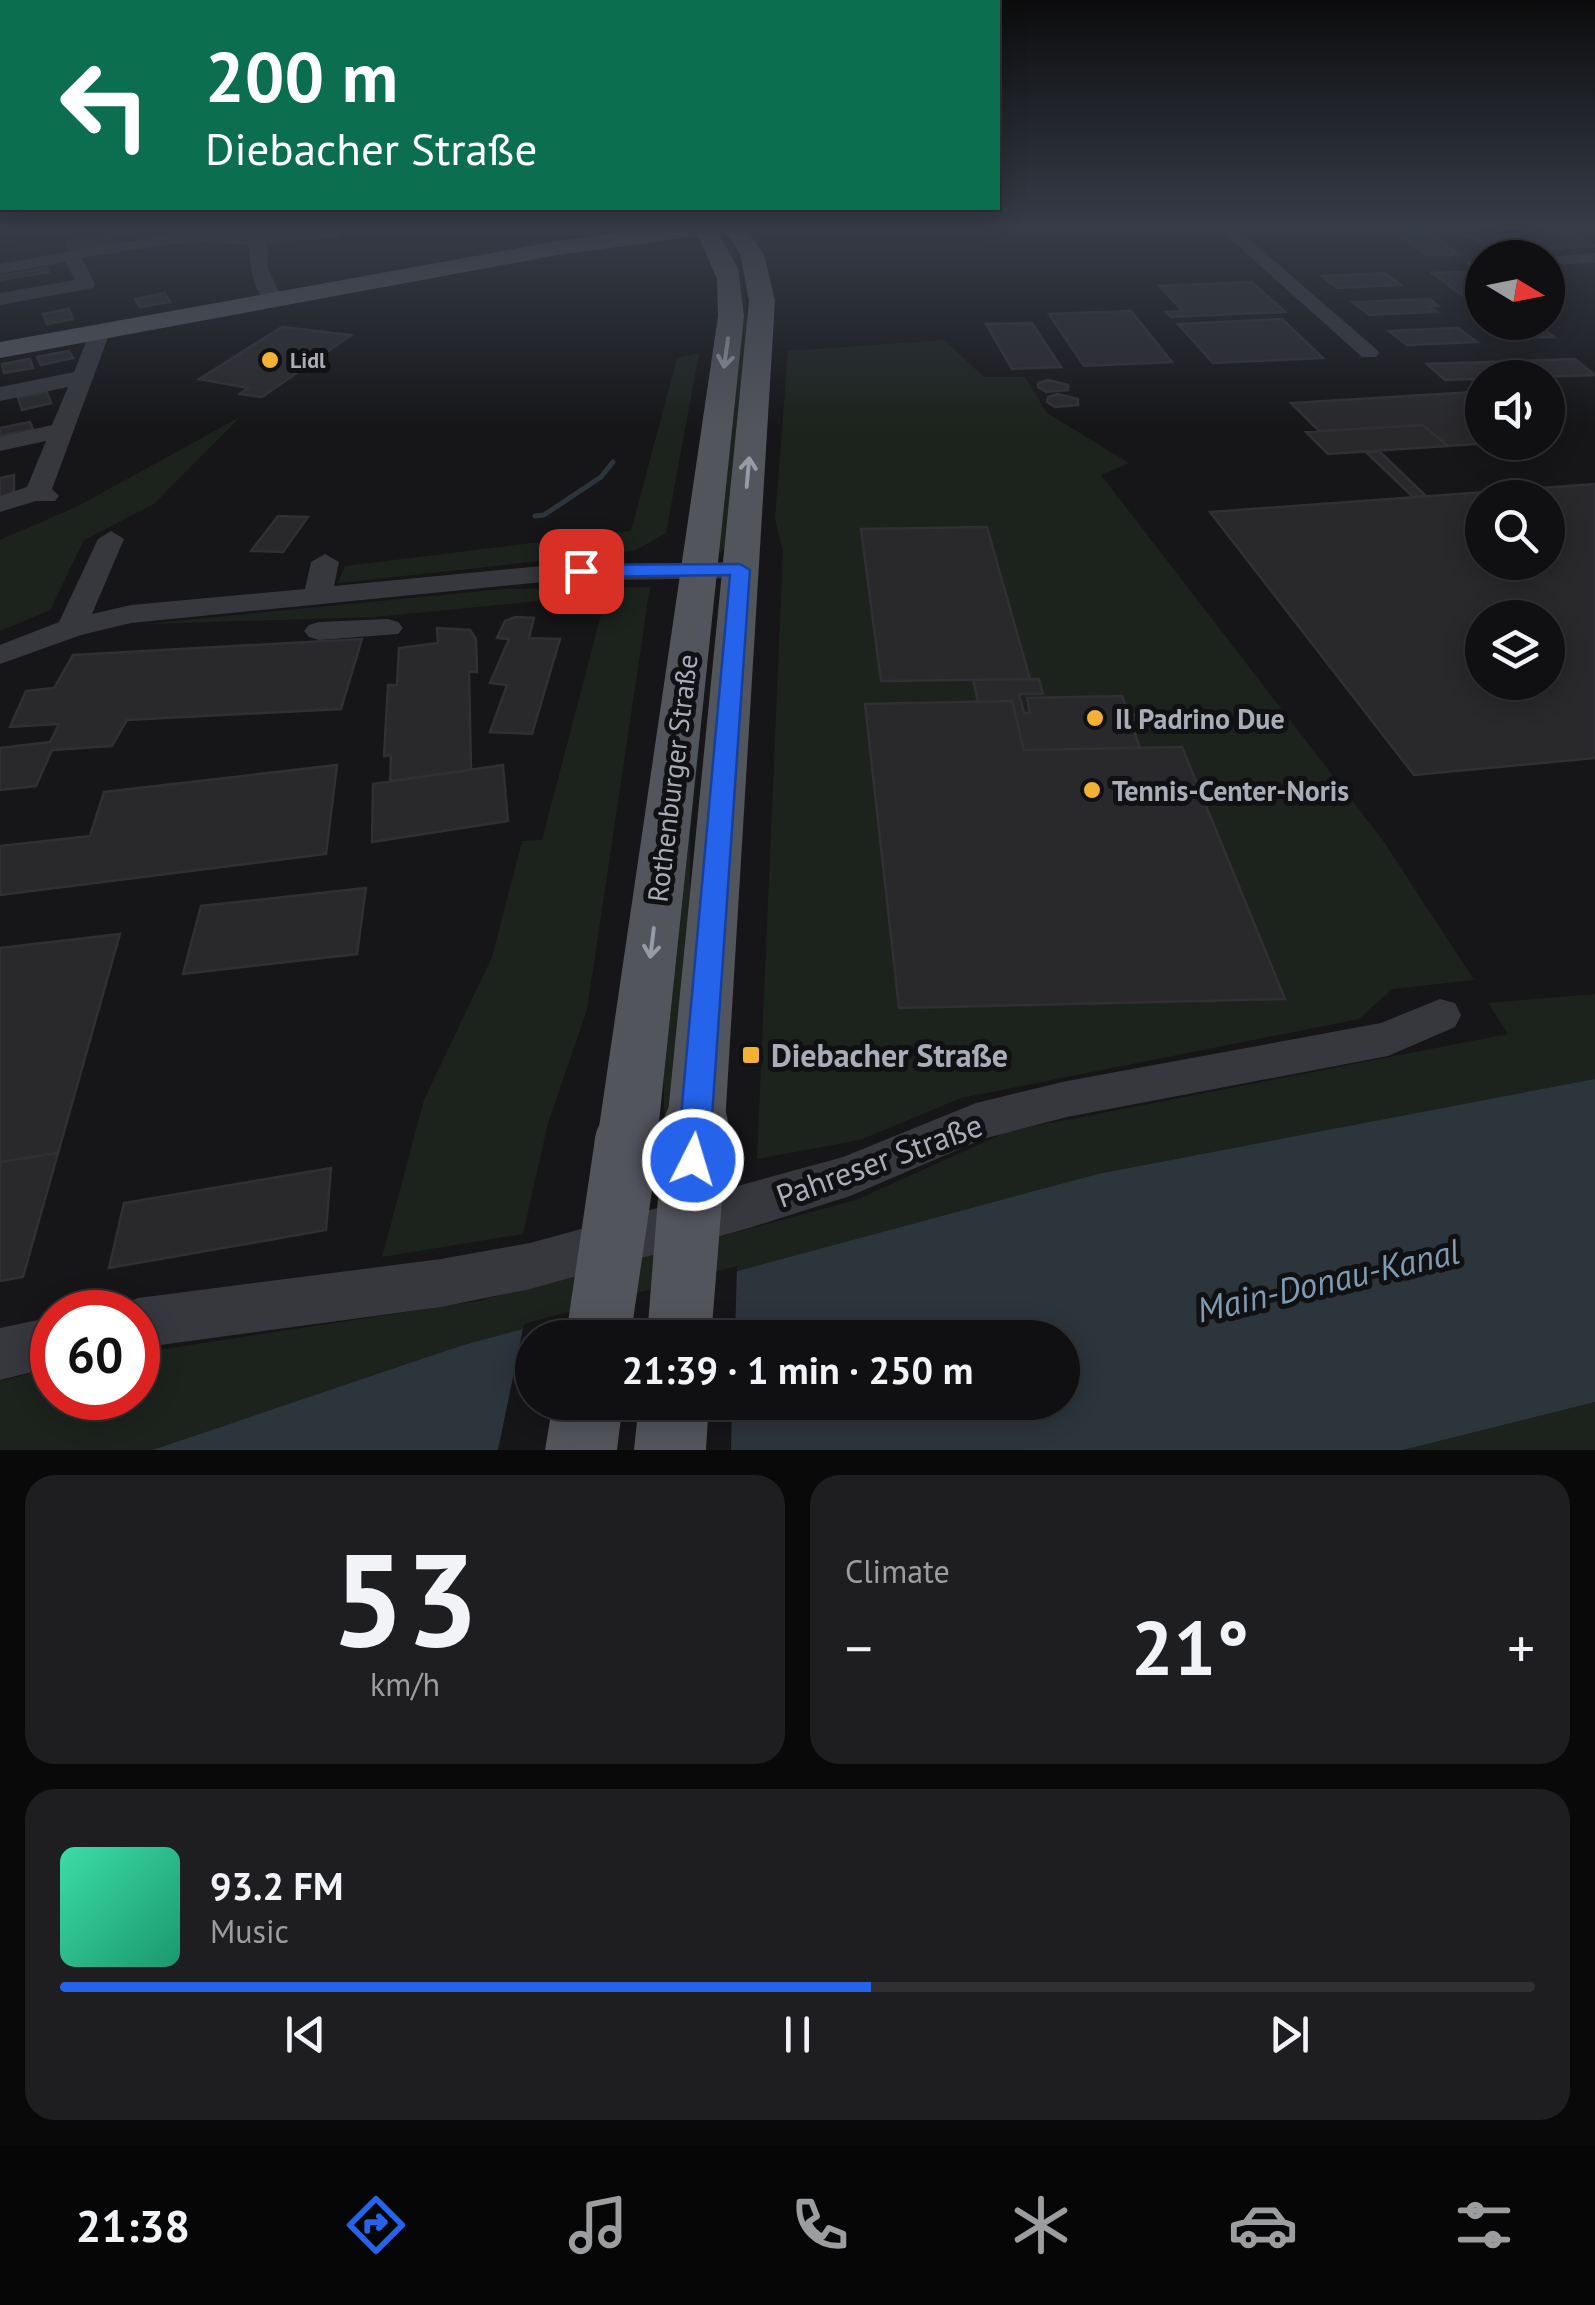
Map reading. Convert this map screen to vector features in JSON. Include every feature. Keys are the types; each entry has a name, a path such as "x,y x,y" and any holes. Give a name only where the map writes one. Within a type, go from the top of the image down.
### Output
{"main road":[{"path":"0,350 308,294"},
{"name":"Rothenburger Straße","path":"680,1320 696,1124 730,294"},
{"name":"Rothenburger Straße","path":"601,1320 761,294"},
{"path":"581,1450 585,1420"},
{"path":"670,1450 672,1420"}],"street":[{"path":"0,299 31,294"},
{"path":"270,294 273,300"},
{"path":"1299,294 1369,353"},
{"path":"0,504 42,494 100,332"},
{"path":"0,394 83,377"},
{"path":"0,444 62,430"},
{"path":"71,628 110,540"},
{"path":"318,594 326,562"},
{"path":"0,655 71,628 131,614 553,573 720,569"},
{"path":"320,630 388,628"},
{"name":"Pahreser Straße","path":"160,1321 530,1266 850,1175 976,1122 1067,1099 1388,1039 1440,1016"},
{"path":"0,1354 30,1347"}],"shaded area":[{"path":"721,294 744,294 748,345 743,429 730,542 721,553 715,553"},
{"name":"Tennis-Center-Noris","path":"944,340 984,377 1025,377 1047,413 1129,463 1101,475 1384,842 1474,980 1392,989 1359,1019 961,1098 860,1140 757,1159 783,551 775,519 788,351"},
{"path":"699,353 666,533 634,551 338,583 345,566 631,531 677,358"},
{"path":"240,417 154,504 84,540 50,610 0,631 0,540 78,506"},
{"path":"650,587 587,1010 548,1123 523,1234 382,1257 424,1100 492,957 522,841 542,840 603,607 548,600 375,617 145,624 503,589"},
{"path":"714,591 690,838 690,909 675,1129 664,1132 664,1020"},
{"path":"1595,994 1595,1079 571,1320 515,1320 515,1333 460,1346 152,1450 0,1450 0,1381 30,1374 30,1420 160,1420 160,1350 479,1301 856,1200 1009,1131 1508,1034 1488,1003"},
{"path":"1595,1402 1595,1450 1403,1450"}],"water":[{"name":"Main-Donau-Kanal","path":"1595,1079 1595,1402 1403,1450 152,1450 460,1346 515,1331 515,1420 1080,1420 1080,1320 556,1320 1098,1174"}],"pier":[{"path":"737,1266 735,1320 539,1320"},
{"path":"515,1368 515,1420 732,1420 731,1450 498,1450"}],"building":[{"path":"165,294 170,302 140,307 135,299"},
{"path":"1166,294 1265,294 1285,312 1171,317 1166,312 1183,311"},
{"path":"1430,299 1438,306 1429,306 1437,312 1369,315 1353,302"},
{"path":"69,309 73,319 47,324 43,314"},
{"path":"1131,311 1172,362 1084,366 1049,314"},
{"path":"1282,319 1323,358 1213,363 1178,324"},
{"path":"1032,323 1061,367 1012,369 986,324"},
{"path":"282,327 351,335 262,397 240,394 248,388 199,379"},
{"path":"1458,328 1465,333 1465,340 1477,342 1407,345 1389,331"},
{"path":"69,351 73,358 41,365 37,357"},
{"path":"30,359 33,368 4,373 2,364"},
{"path":"1575,359 1595,375 1565,376 1565,360 1545,360"},
{"path":"1465,363 1465,379 1445,380 1427,364"},
{"path":"1048,380 1068,385 1068,390 1046,392 1038,387 1038,383"},
{"path":"47,392 51,403 22,410 18,398"},
{"path":"1465,392 1465,445 1448,446 1423,425 1319,431 1291,403"},
{"path":"1058,394 1078,399 1078,405 1055,407 1047,402 1048,397"},
{"path":"30,422 33,429 0,436 0,428"},
{"path":"1423,425 1448,446 1328,454 1306,432"},
{"path":"1379,451 1426,496 1413,497 1366,452"},
{"path":"14,475 14,492 0,499 0,478"},
{"path":"1595,484 1595,758 1414,775 1210,512 1465,493 1465,580 1565,580 1565,486"},
{"path":"278,516 308,517 283,552 251,551"},
{"path":"987,527 1030,679 881,681 861,529"},
{"path":"534,618 529,638 560,639 532,734 490,732 507,685 490,683 509,639 497,638 505,621"},
{"path":"437,628 470,630 476,639 477,672 469,672 471,770 390,781 391,755 384,756 388,685 397,685 399,648 438,643"},
{"path":"362,639 341,709 127,720 112,746 52,750 36,786 0,790 0,748 50,742 59,724 10,727 26,691 54,688 73,655"},
{"path":"1039,679 1043,694 1019,694 1024,713 1030,713 1027,698 1122,696 1129,715 1161,714 1167,728 1133,728 1140,748 1024,750 1012,701 978,702 973,680"},
{"path":"1012,701 1024,750 1182,747 1285,999 899,1008 865,704"},
{"path":"337,765 326,854 0,895 0,846 90,836 104,792"},
{"path":"503,765 508,821 372,842 373,784"},
{"path":"366,888 357,954 183,974 201,906"},
{"path":"120,934 58,1153 0,1162 0,948"},
{"path":"58,1153 23,1277 0,1281 0,1162"},
{"path":"331,1168 326,1230 109,1268 124,1203"}],"waterway":[{"path":"535,516 544,515 601,477 613,462"}],"place":[{"name":"Lidl","path":"270,360"},
{"name":"Il Padrino Due","path":"1095,718"},
{"name":"Tennis-Center-Noris","path":"1092,790"},
{"name":"Diebacher Straße","path":"751,1055"}],"route":[{"path":"581,571 740,570 693,1160"}]}
